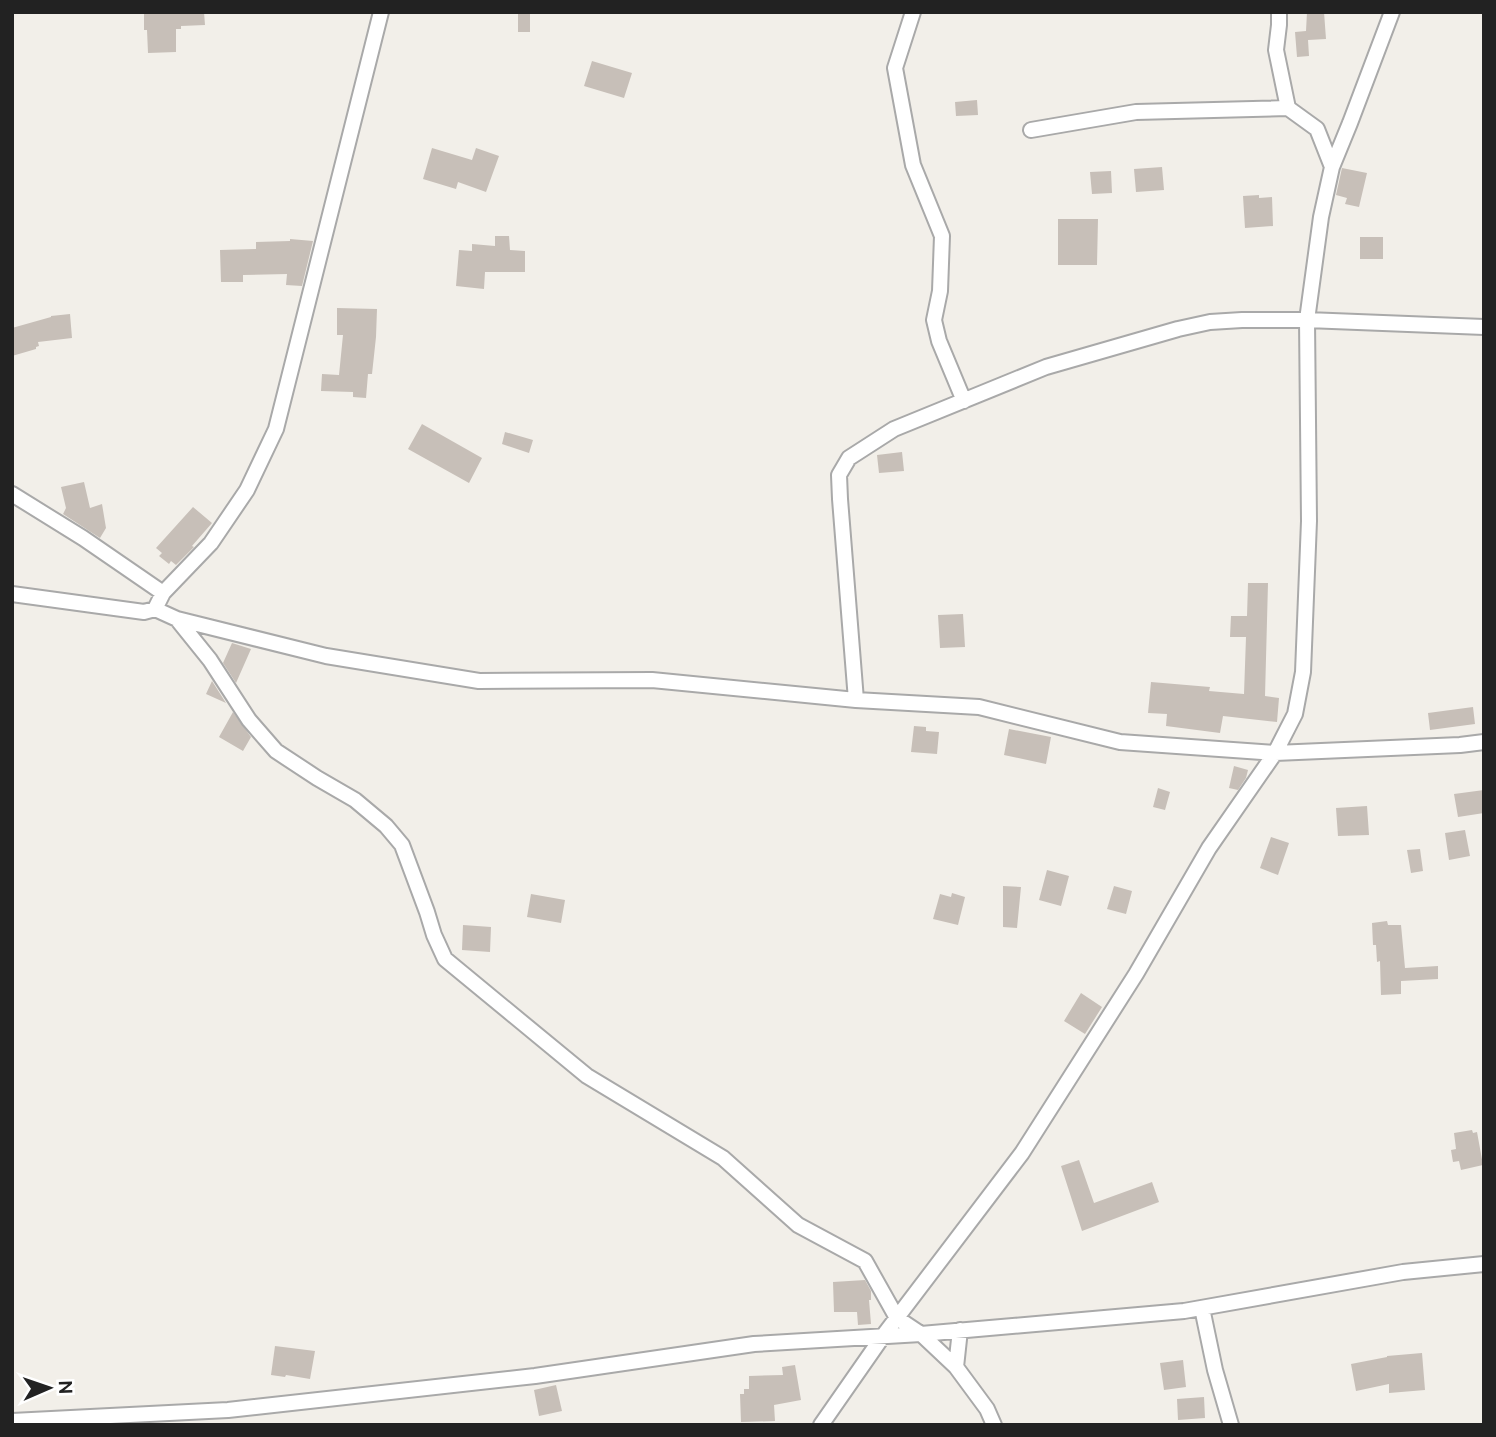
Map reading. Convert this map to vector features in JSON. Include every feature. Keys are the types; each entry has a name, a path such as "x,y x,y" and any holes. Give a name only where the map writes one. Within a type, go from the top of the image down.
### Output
{"street":[{"path":"155,609 163,593 211,542 247,490 276,429 381,12"},
{"path":"913,12 895,68 913,164 942,236 940,291 934,320 939,341 964,401"},
{"path":"1279,12 1276,50 1288,108"},
{"path":"821,1425 883,1336 1022,1153 1136,974 1209,848 1275,753 1295,714 1303,672 1309,521 1307,320 1321,217 1332,167 1392,12"},
{"path":"1031,131 1136,112 1288,108 1317,129 1332,167"},
{"path":"856,701 839,475 849,458 894,429 1045,367 1210,322 1307,320 1484,327"},
{"path":"12,494 83,538 163,593"},
{"path":"12,594 144,612 155,609 177,619 326,656 479,681 652,680 856,701 979,707 1120,742 1275,753 1484,742"},
{"path":"177,619 210,660 249,720 276,751 355,800 386,826 402,845 434,935 446,959 587,1076 723,1158 798,1225 865,1261 897,1318 921,1334 956,1367 988,1409 993,1425"},
{"path":"12,1421 228,1410 535,1376 754,1344 921,1334 1184,1311 1403,1272 1484,1265"},
{"path":"1202,1308 1215,1370 1231,1425"},
{"path":"956,1367 960,1330"}],"building":[{"path":"144,12 204,12 205,25 181,26 181,29 176,29 176,52 148,53"},
{"path":"518,12 530,12 530,32 518,32"},
{"path":"1307,12 1324,12 1326,39 1308,40 1309,56 1297,57 1295,32 1306,31"},
{"path":"592,61 632,73 624,98 584,86"},
{"path":"977,100 978,115 956,116 955,102"},
{"path":"432,148 472,160 476,148 499,156 486,192 458,182 456,189 423,179"},
{"path":"1162,167 1164,190 1136,192 1134,169"},
{"path":"1342,168 1367,173 1359,207 1345,204 1347,198 1336,195"},
{"path":"1111,171 1112,193 1092,194 1090,172"},
{"path":"1259,195 1259,198 1272,197 1273,226 1245,228 1243,196"},
{"path":"1058,219 1098,219 1097,265 1058,265"},
{"path":"495,236 509,236 510,250 525,251 525,272 485,272 484,289 456,286 459,250 472,251 472,244 495,246"},
{"path":"1360,237 1383,237 1383,259 1360,259"},
{"path":"290,239 313,241 302,286 286,285 287,274 243,275 243,282 221,282 220,250 256,249 256,242"},
{"path":"337,308 377,309 372,374 368,374 366,398 353,397 353,392 321,391 322,374 339,375 343,335 337,335"},
{"path":"70,314 72,338 38,342 36,349 12,356 12,328 51,316"},
{"path":"422,424 482,458 469,483 408,449"},
{"path":"505,432 533,440 529,453 502,444"},
{"path":"902,452 904,471 879,473 877,455"},
{"path":"84,482 90,508 102,504 106,528 100,538 63,514 66,508 61,487"},
{"path":"193,507 212,523 176,565 171,561 169,564 159,556 162,553 156,548"},
{"path":"1248,583 1268,583 1265,696 1279,698 1277,722 1223,716 1220,733 1166,726 1167,714 1148,713 1151,682 1210,687 1209,691 1244,694 1246,637 1230,637 1231,616 1247,616"},
{"path":"963,614 965,647 940,648 938,615"},
{"path":"232,643 251,649 236,683 223,663"},
{"path":"212,681 226,703 206,694"},
{"path":"1473,707 1475,724 1430,730 1428,713"},
{"path":"233,712 251,737 243,751 219,737"},
{"path":"914,726 939,732 937,754 911,752"},
{"path":"1009,729 1051,737 1046,764 1004,755"},
{"path":"1234,766 1248,770 1238,790 1229,788"},
{"path":"1158,788 1170,792 1165,810 1153,807"},
{"path":"1484,790 1484,813 1458,817 1454,794"},
{"path":"1367,806 1369,835 1338,836 1336,808"},
{"path":"1465,830 1470,856 1449,860 1445,833"},
{"path":"1271,837 1289,843 1278,875 1260,868"},
{"path":"1420,849 1423,871 1411,873 1407,850"},
{"path":"1047,870 1069,876 1061,906 1039,900"},
{"path":"1003,886 1021,887 1017,928 1003,927"},
{"path":"1114,886 1132,891 1126,914 1107,909"},
{"path":"952,893 965,897 958,925 933,919 940,894 951,897"},
{"path":"531,894 565,900 561,923 527,917"},
{"path":"1387,921 1388,925 1401,925 1405,968 1438,966 1438,979 1401,981 1401,994 1381,995 1380,961 1377,962 1376,945 1373,945 1372,923"},
{"path":"463,925 491,927 490,952 462,950"},
{"path":"1081,993 1102,1007 1085,1034 1064,1021"},
{"path":"1472,1130 1473,1133 1477,1132 1483,1165 1461,1170 1459,1161 1453,1162 1451,1150 1456,1149 1454,1133"},
{"path":"1079,1160 1094,1203 1152,1182 1159,1202 1082,1231 1061,1166"},
{"path":"865,1280 871,1291 871,1324 858,1325 857,1312 834,1312 833,1282"},
{"path":"275,1346 315,1351 310,1379 271,1375"},
{"path":"1422,1353 1425,1390 1389,1393 1389,1384 1356,1391 1351,1364 1387,1356"},
{"path":"1183,1360 1186,1387 1164,1390 1160,1363"},
{"path":"795,1365 801,1400 774,1405 775,1421 741,1422 740,1394 744,1394 744,1389 749,1389 749,1376 783,1375 782,1367"},
{"path":"556,1385 562,1411 539,1416 534,1390"},
{"path":"1204,1397 1205,1418 1178,1420 1177,1399"}]}
